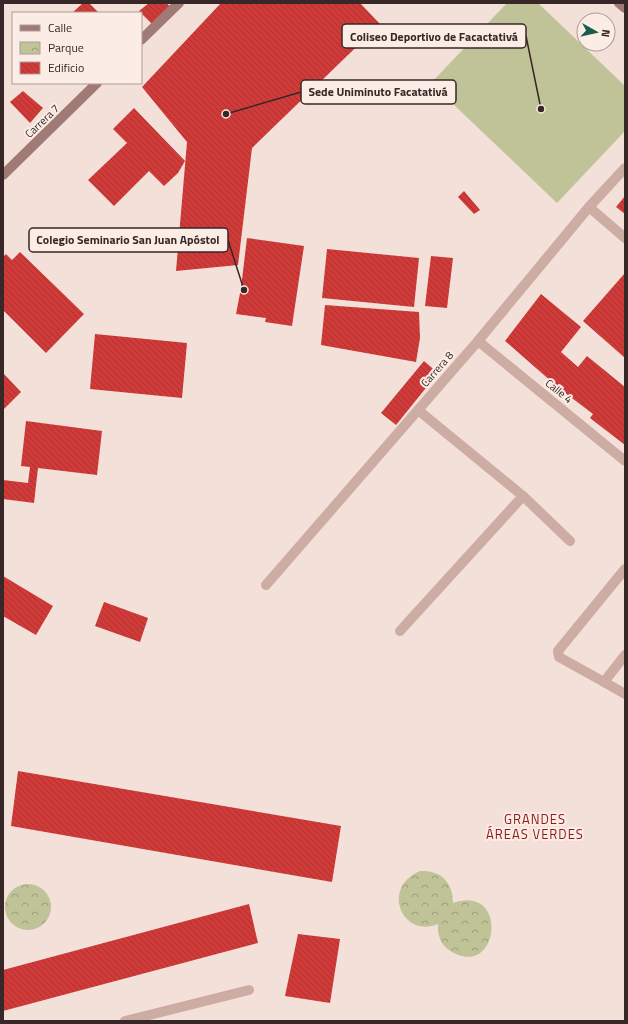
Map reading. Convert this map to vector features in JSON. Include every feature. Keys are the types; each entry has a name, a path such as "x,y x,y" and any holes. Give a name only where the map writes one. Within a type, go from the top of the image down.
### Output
{"street":[{"path":"142,39 179,3"},
{"path":"619,3 625,8"},
{"name":"Carrera 7","path":"3,175 96,84"},
{"name":"Carrera 8","path":"266,585 478,341 589,207 625,168"},
{"path":"589,207 625,238"},
{"name":"Calle 4","path":"478,341 625,461"},
{"path":"418,410 523,496 570,541"},
{"path":"400,631 523,496"},
{"path":"625,569 558,651 558,656 625,694"},
{"path":"604,682 625,655"},
{"path":"125,1021 249,990"}],"green space":[{"path":"507,3 538,3 576,39 576,52 589,52 625,86 625,131 557,203 431,83"},
{"path":"420,871 427,871 440,875 448,883 451,889 453,903 471,900 483,906 490,917 492,930 488,943 480,953 468,957 452,952 445,947 440,940 438,924 426,927 415,924 406,918 401,910 399,899 401,889 408,879"},
{"path":"28,884 41,888 47,894 51,907 47,920 41,926 28,930 15,926 9,920 5,907 9,894 15,888"}],"building":[{"path":"83,3 89,3 98,12 73,12"},
{"path":"149,3 166,3 171,7 152,24 142,14 142,12 139,11"},
{"path":"221,3 360,3 380,24 252,148 238,265 176,271 187,142 142,87"},
{"path":"23,91 43,108 30,123 10,102"},
{"path":"134,108 185,161 178,173 164,186 149,171 114,206 88,180 127,143 113,129"},
{"path":"464,191 480,210 474,214 458,197"},
{"path":"625,196 625,214 616,207"},
{"path":"247,238 304,246 292,326 265,322 266,318 236,314 241,288"},
{"path":"327,249 419,258 414,307 322,298"},
{"path":"20,252 84,314 46,353 3,310 3,257 6,254 12,260"},
{"path":"431,256 453,258 447,308 425,306"},
{"path":"625,273 625,358 583,321"},
{"path":"541,294 581,327 561,352 578,367 587,356 625,387 625,445 590,418 593,414 560,389 505,341"},
{"path":"325,305 419,312 420,338 416,362 321,345"},
{"path":"95,334 187,343 182,398 90,389"},
{"path":"424,361 438,373 396,425 381,413"},
{"path":"3,373 21,392 3,410"},
{"path":"26,421 102,431 97,475 38,468 34,503 3,499 3,480 28,483 30,467 21,466"},
{"path":"3,576 53,606 36,635 3,616"},
{"path":"104,602 148,618 140,642 95,626"},
{"path":"18,771 341,826 332,882 11,826"},
{"path":"249,904 258,943 3,1011 3,970"},
{"path":"298,934 340,939 330,1003 285,996"}],"place":[{"name":"Coliseo Deportivo de Facactativá","path":"541,109"},
{"name":"Sede Uniminuto Facatativá","path":"226,114"},
{"name":"Colegio Seminario San Juan Apóstol","path":"244,290"}],"district":[{"name":"GRANDES ÁREAS VERDES","path":"535,826"}]}
